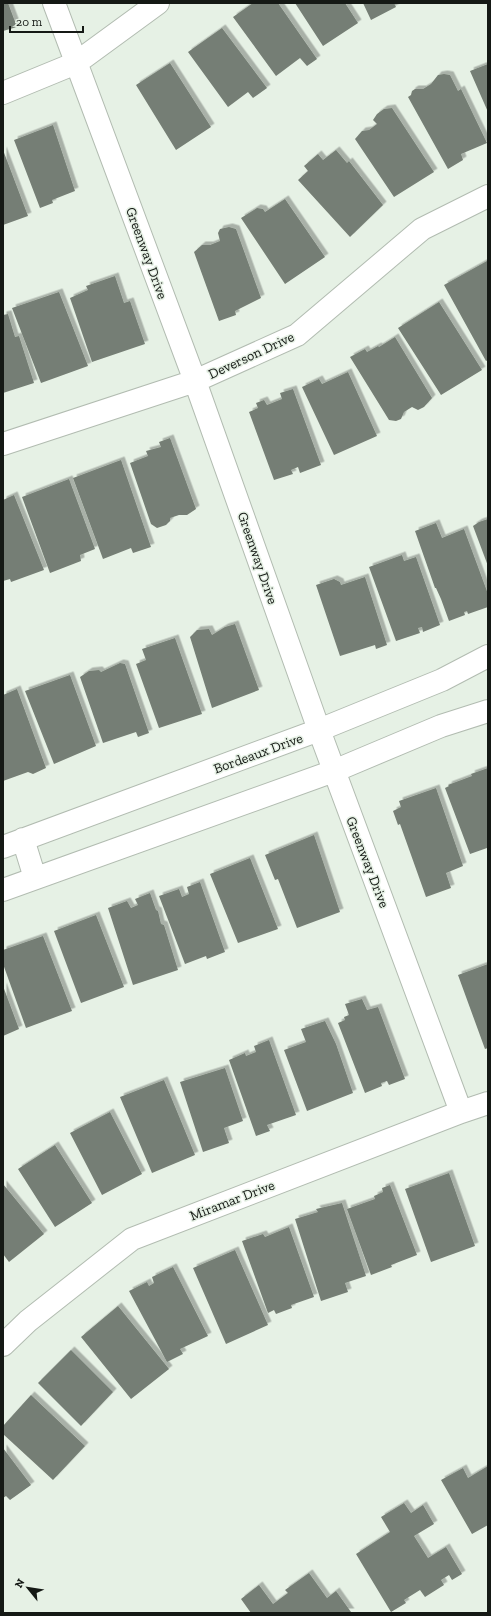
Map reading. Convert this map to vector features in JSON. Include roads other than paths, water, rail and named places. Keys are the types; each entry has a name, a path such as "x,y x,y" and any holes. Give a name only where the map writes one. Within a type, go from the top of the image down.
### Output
{"street":[{"name":"Greenway Drive","path":"54,3 195,381 319,730 461,1112"},
{"path":"3,93 76,63 158,3"},
{"name":"Deverson Drive","path":"3,444 195,381 297,335 422,229 488,196"},
{"name":"Bordeaux Drive","path":"35,878 13,843 319,730 442,680 488,656"},
{"path":"3,890 334,771 441,726 488,711"},
{"name":"Miramar Drive","path":"3,1345 28,1321 132,1239 461,1112 488,1103"}]}
